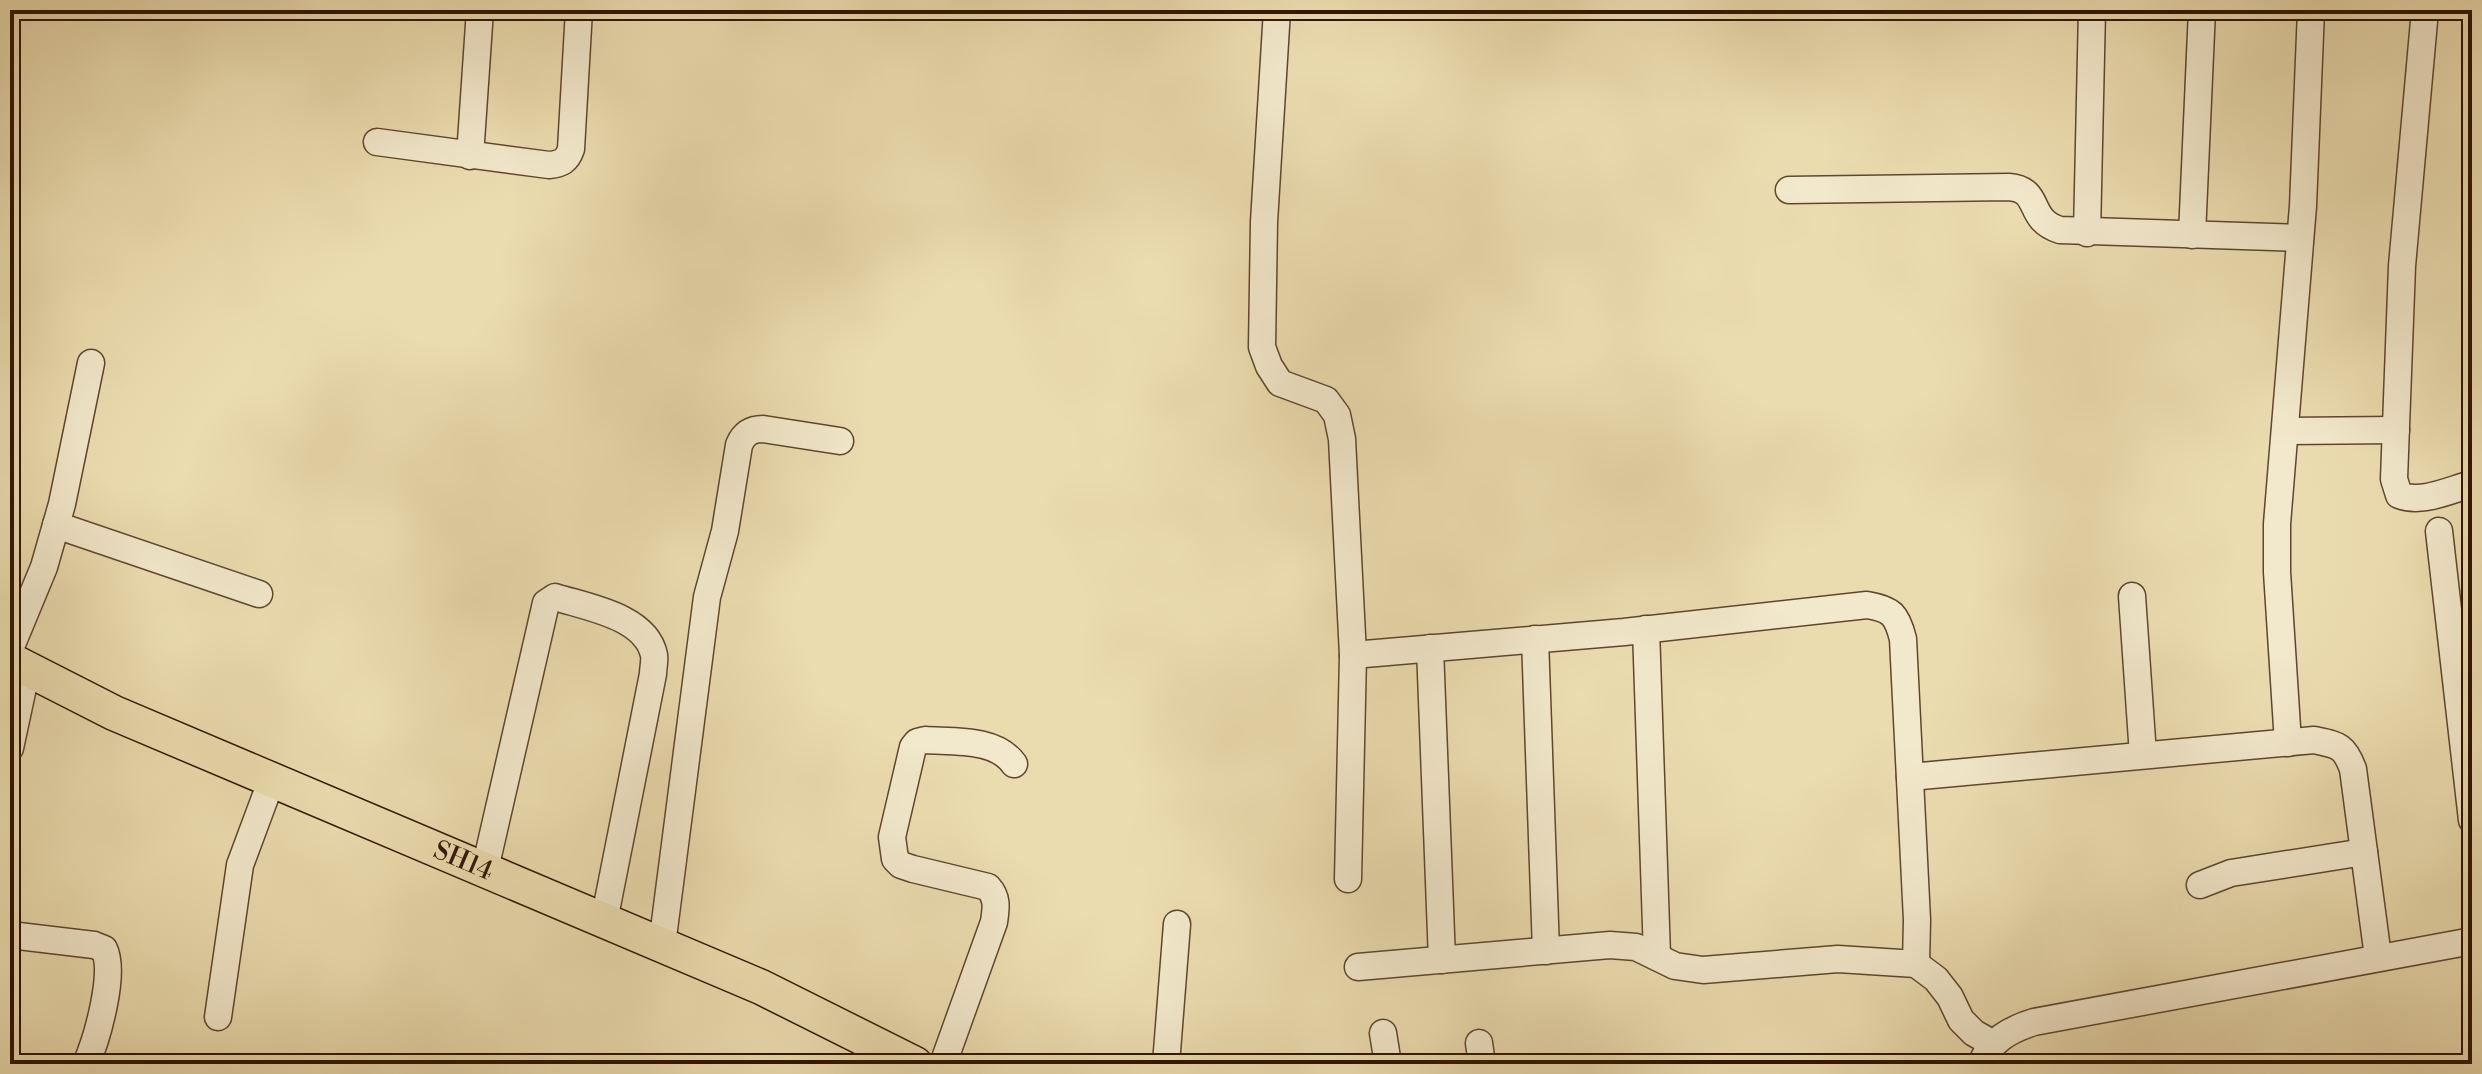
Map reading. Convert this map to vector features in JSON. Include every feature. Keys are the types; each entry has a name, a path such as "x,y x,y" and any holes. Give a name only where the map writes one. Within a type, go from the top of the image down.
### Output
{"main road":[{"name":"SH14","path":"16,659 114,713 761,987 915,1064"}],"street":[{"path":"470,156 480,10"},
{"path":"377,142 470,156 560,164 568,158 571,149 579,10"},
{"path":"1277,10 1264,222 1262,347 1280,383 1326,400 1337,415 1342,439 1353,655 1348,879"},
{"path":"2087,233 2092,10"},
{"path":"2192,235 2202,10"},
{"path":"2288,743 2277,572 2277,524 2300,238 2311,10"},
{"path":"2425,10 2402,266 2394,479 2399,495 2409,499 2423,499 2472,484"},
{"path":"1789,190 2021,188 2031,198 2039,217 2047,226 2087,233 2300,238"},
{"path":"10,748 16,659 56,525 91,363"},
{"path":"662,945 707,597 725,531 739,445 742,437 753,429 840,441"},
{"path":"2285,431 2396,430"},
{"path":"56,525 259,594"},
{"path":"2439,531 2472,820"},
{"path":"2132,596 2143,755"},
{"path":"485,869 546,603 555,597 623,620 643,634 654,654 653,674 604,921"},
{"path":"1353,655 1646,629 1867,605 1884,607 1898,619 1903,639 1916,964"},
{"path":"1646,629 1657,956"},
{"path":"1535,639 1546,951"},
{"path":"1430,648 1442,960"},
{"path":"943,1064 994,922 996,906 994,894 988,887 913,869 895,859 892,837 913,747 925,740 983,745 1009,756 1014,764"},
{"path":"1910,777 2314,740 2335,744 2347,752 2353,769 2378,957"},
{"path":"218,1017 240,865 272,779"},
{"path":"2200,885 2231,873 2364,852"},
{"path":"1166,1064 1177,924"},
{"path":"10,935 94,945 104,949 109,958 108,974 95,1043 86,1064"},
{"path":"1358,967 1610,945 1636,947 1675,966 1703,970 1838,959 1916,964 1936,979 1986,1053 2014,1029 2034,1022 2472,941"},
{"path":"1383,1033 1388,1064"}]}
